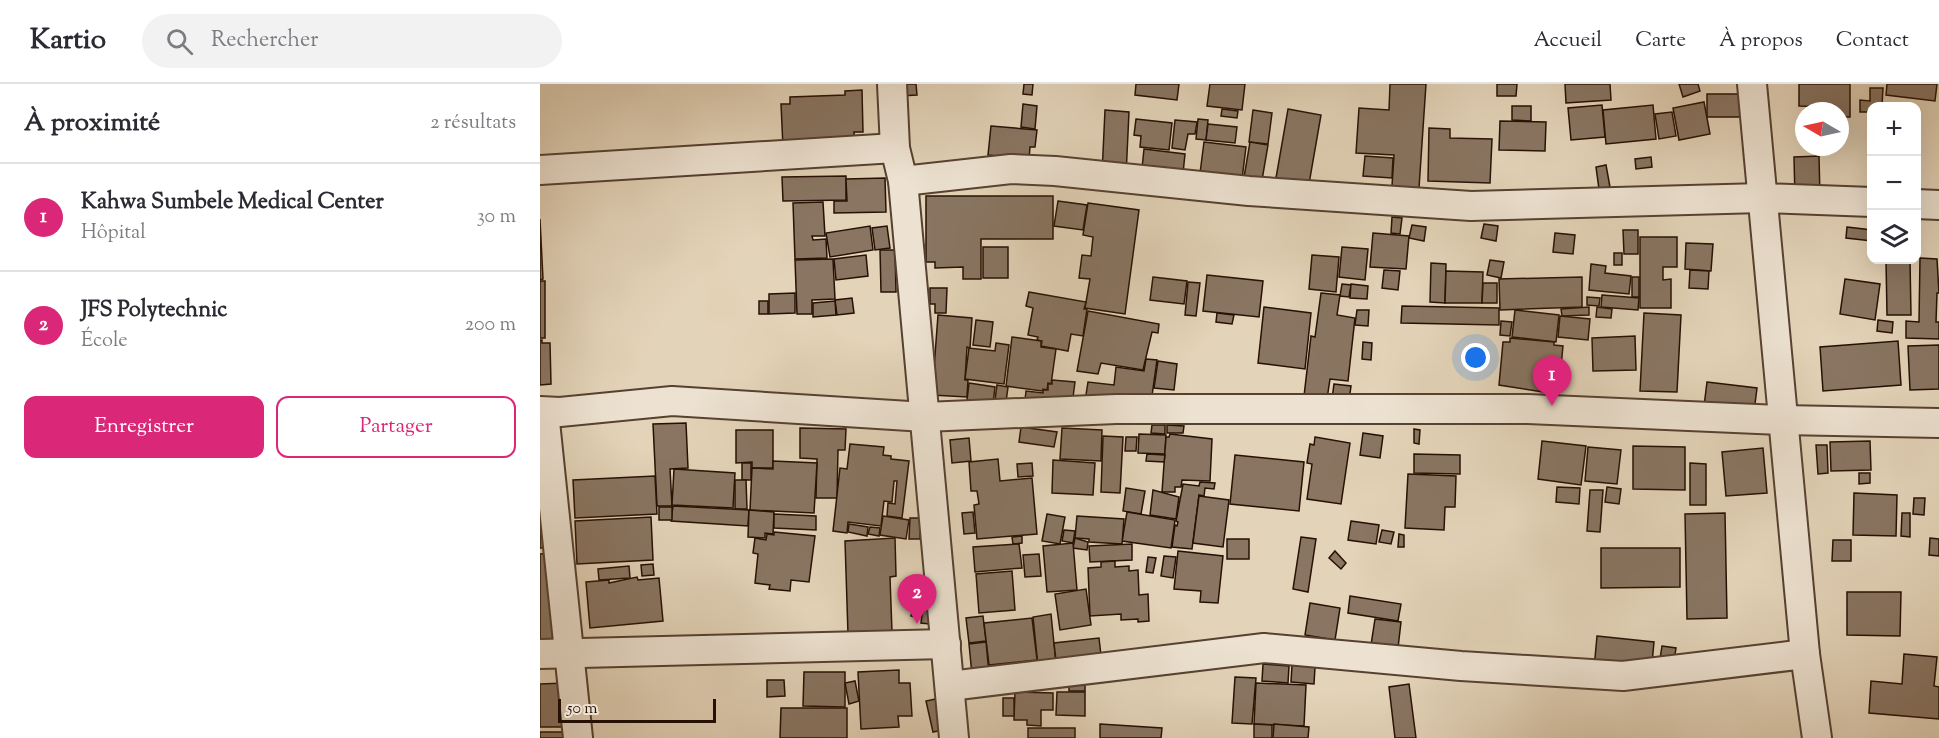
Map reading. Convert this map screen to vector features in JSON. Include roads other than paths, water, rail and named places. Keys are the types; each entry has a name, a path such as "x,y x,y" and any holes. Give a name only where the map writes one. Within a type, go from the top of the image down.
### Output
{"street":[{"path":"892,84 896,148 903,181 954,738"},
{"path":"1752,84 1805,654 1817,738"},
{"path":"540,170 896,148"},
{"path":"903,181 1022,169 1249,191 1471,206 1762,198 1867,202"},
{"path":"1921,204 1939,205"},
{"path":"578,738 542,412 672,401 699,401 925,417 1116,410 1528,409 1782,420 1939,423"},
{"path":"540,654 946,644"},
{"path":"950,686 1264,648 1461,666 1623,676 1805,654"}],"place":[{"name":"Kahwa Sumbele Medical Center","path":"1552,406"},
{"name":"JFS Polytechnic","path":"917,624"}]}
